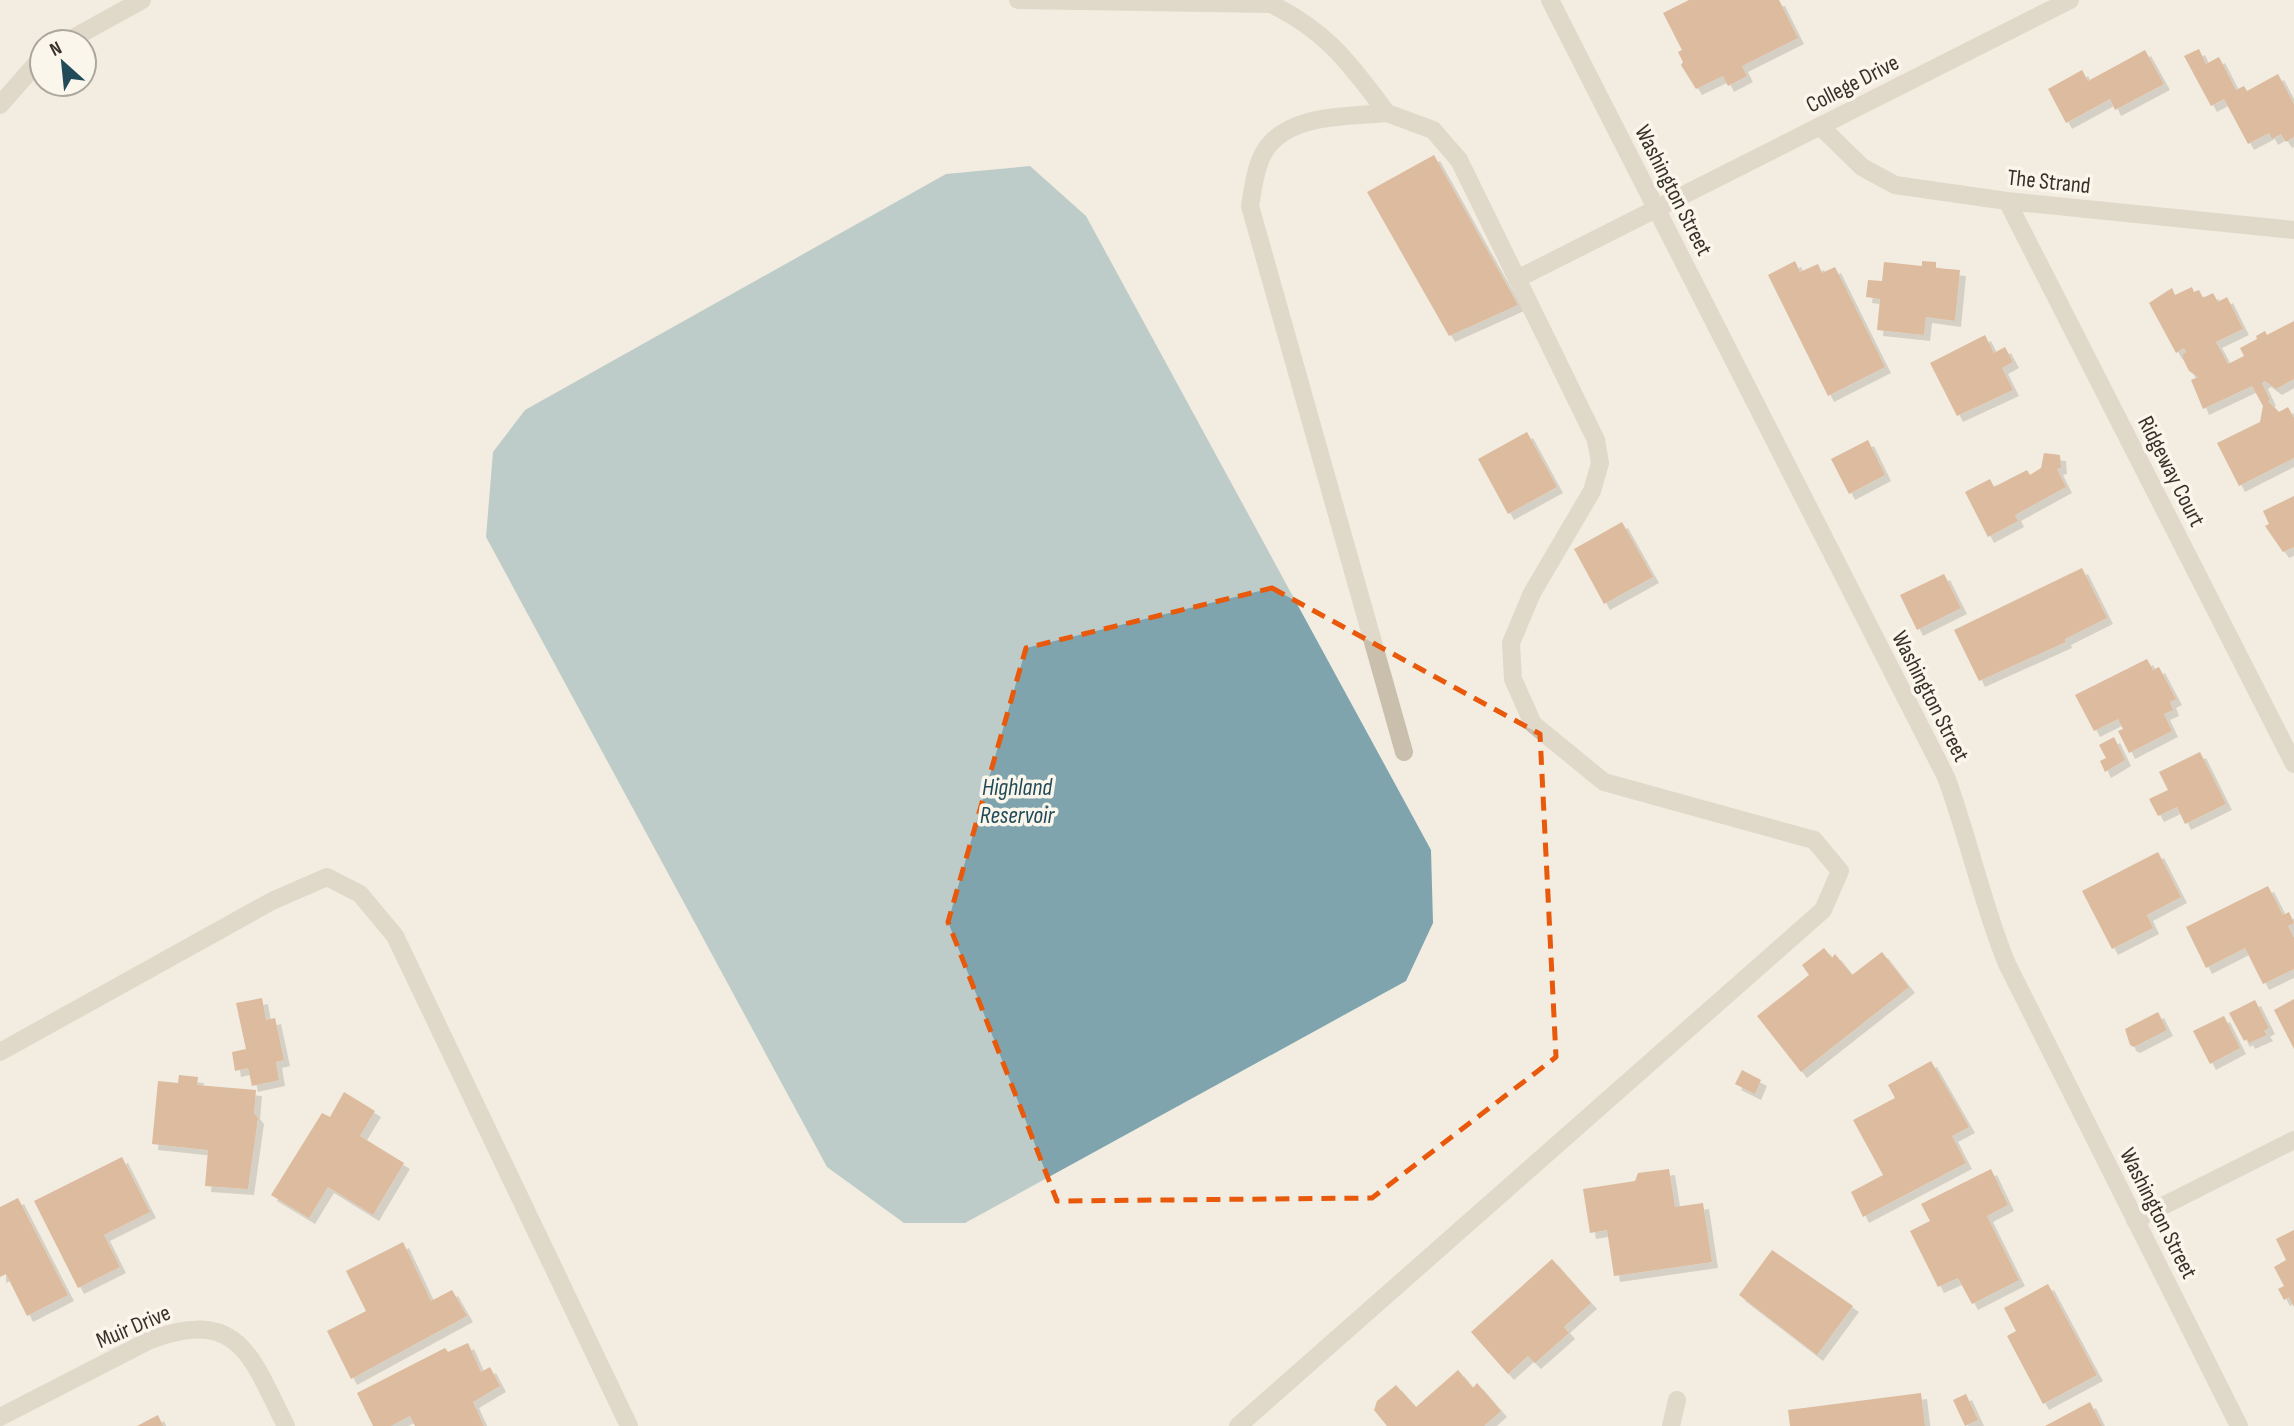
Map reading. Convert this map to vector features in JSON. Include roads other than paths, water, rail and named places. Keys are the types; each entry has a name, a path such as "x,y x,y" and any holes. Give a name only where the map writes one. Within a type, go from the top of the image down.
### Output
{"street":[{"path":"91,28 142,0"},
{"path":"1018,0 1271,4 1304,20 1340,51 1387,113"},
{"name":"Washington Street","path":"1550,0 1946,778 1961,818 1989,918 2007,964 2239,1426"},
{"name":"College Drive","path":"1517,279 2070,0"},
{"path":"0,105 28,73"},
{"path":"1238,1426 1823,910 1840,871 1814,840 1604,782 1533,724 1513,679 1511,643 1532,593 1592,491 1600,463 1596,440 1459,160 1433,130 1387,113 1322,119 1288,128 1264,152 1250,206 1404,752"},
{"name":"The Strand","path":"1820,127 1862,167 1895,185 2007,201 2294,230"},
{"name":"Ridgeway Court","path":"2007,201 2294,764"},
{"path":"0,1052 272,901 327,877 360,894 395,936 629,1426"},
{"path":"2135,1220 2294,1140"},
{"name":"Muir Drive","path":"0,1417 150,1340 176,1331 203,1327 229,1337 250,1354 286,1426"},
{"path":"1671,1426 1676,1400"}],"water":[{"name":"Highland Reservoir","path":"1030,166 1086,216 1431,850 1433,923 1406,981 965,1223 904,1223 827,1167 486,537 493,452 525,410 946,174"}]}
